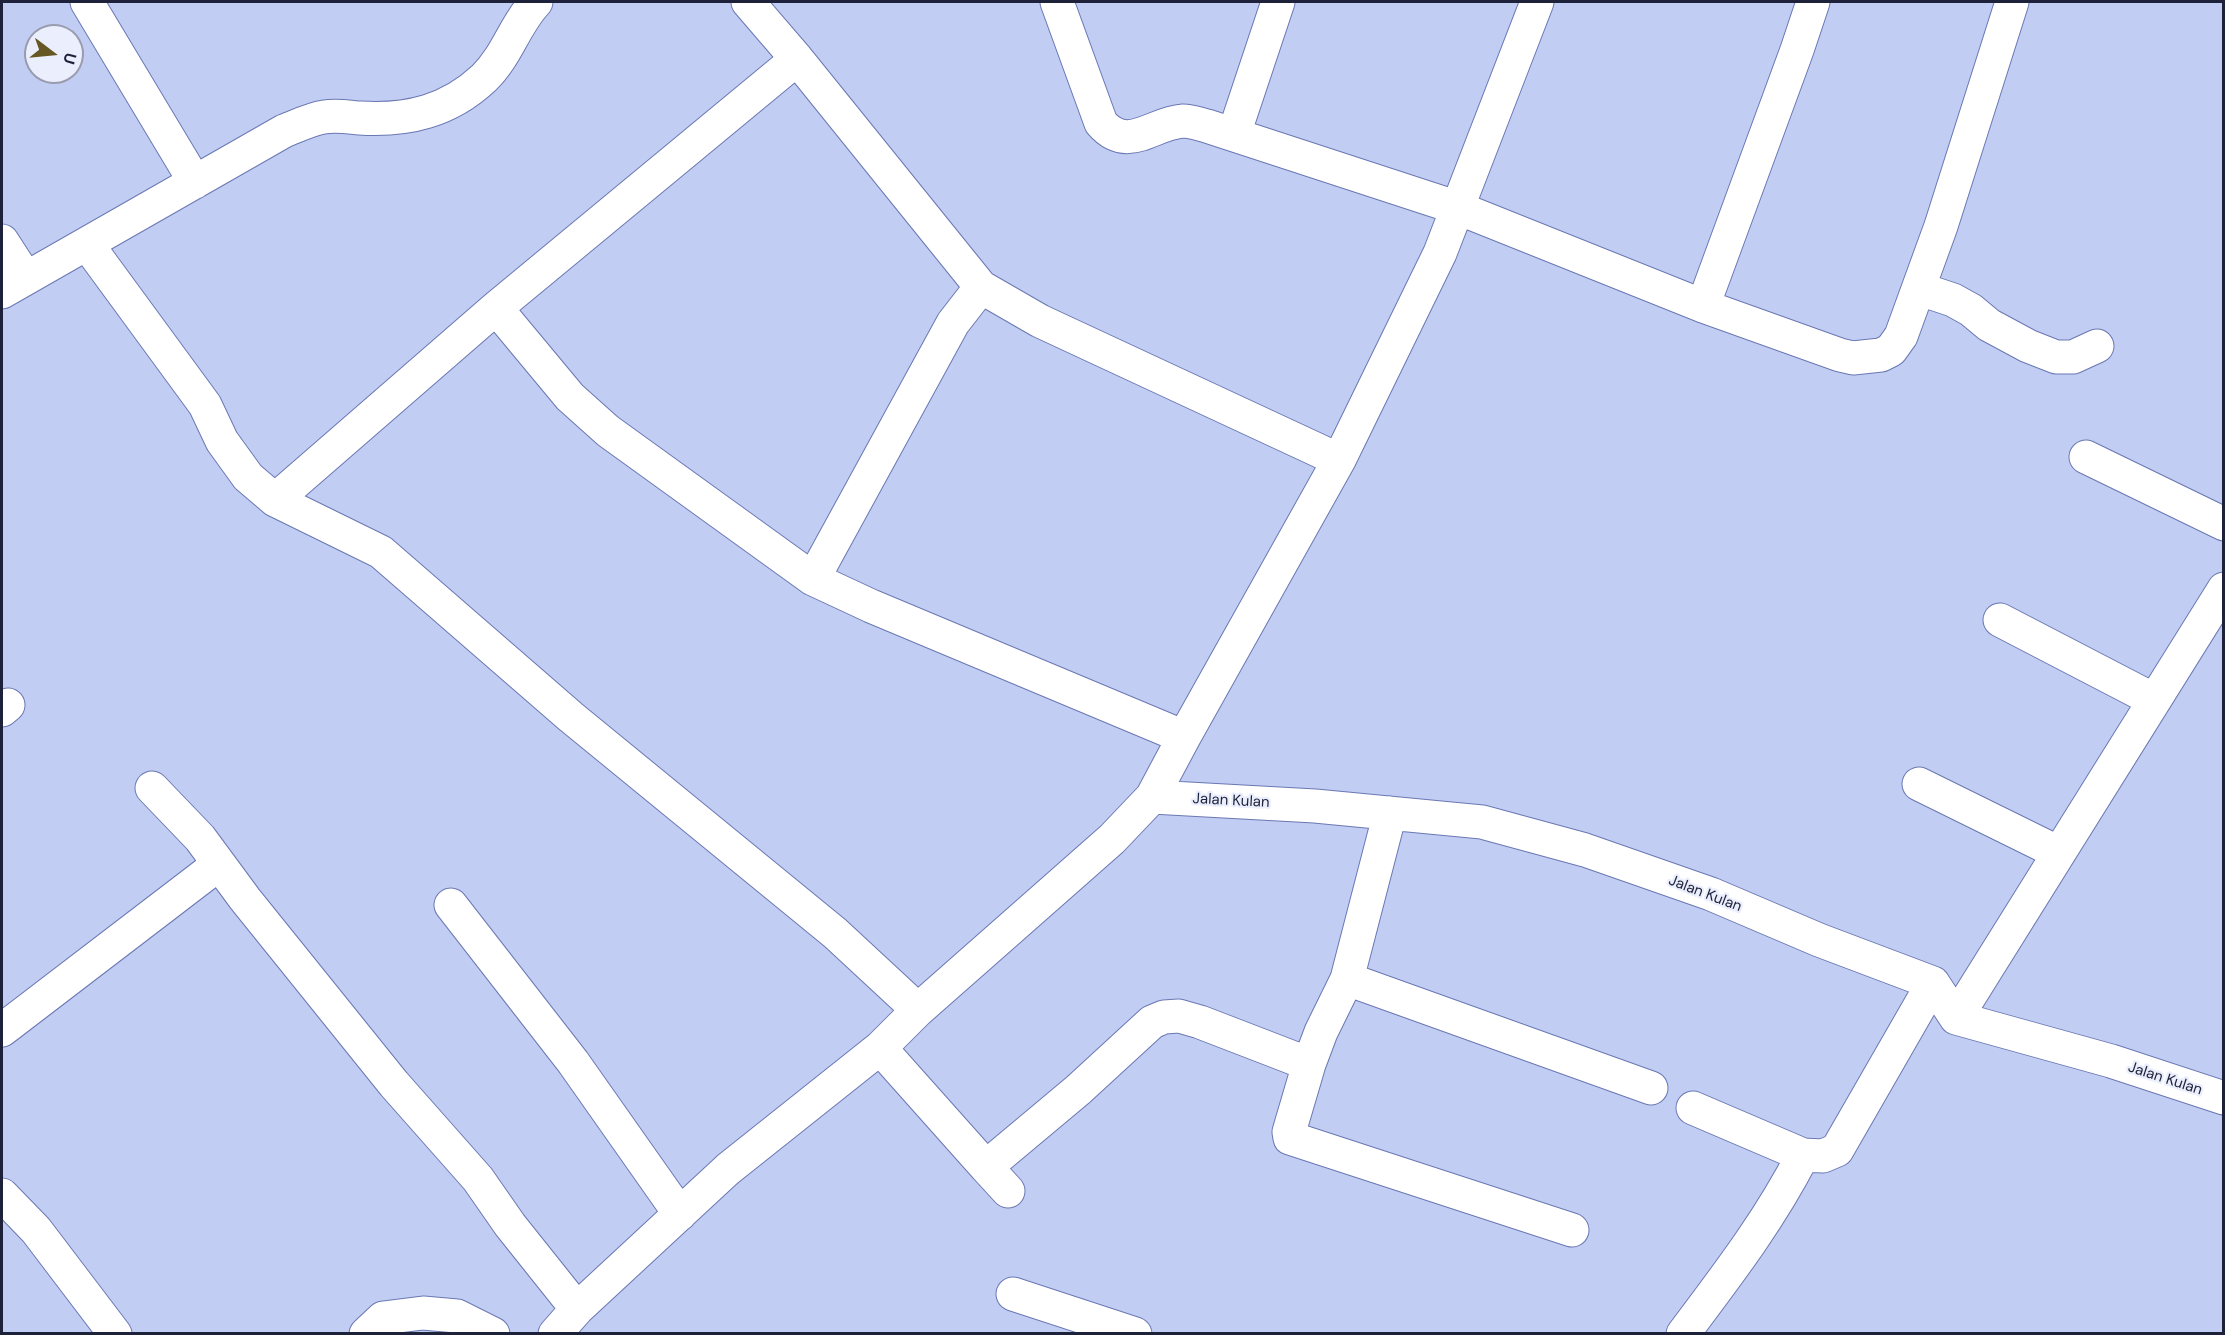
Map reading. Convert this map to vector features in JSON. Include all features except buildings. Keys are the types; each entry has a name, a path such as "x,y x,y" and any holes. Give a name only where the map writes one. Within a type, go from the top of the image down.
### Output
{"street":[{"path":"87,2 195,182"},
{"path":"2,241 14,285 284,130 321,117 405,117 434,111 461,96 485,76 509,46 536,2"},
{"path":"748,2 797,59 981,287 1040,321 1339,460"},
{"path":"1058,2 1101,123 1108,131 1120,137 1140,135 1181,121 1194,122 1458,208 1703,306 1840,355 1865,358 1881,355 1891,350 1901,336 1920,289 2012,2"},
{"path":"1234,134 1278,2"},
{"path":"555,1334 577,1309 728,1169 880,1048 918,1010 1112,839 1152,797 1339,460 1440,253 1538,2"},
{"path":"1703,306 1813,2"},
{"path":"275,500 496,308 797,59"},
{"path":"87,244 205,405 222,441 248,477 275,500 381,552 571,717 835,933 918,1010"},
{"path":"813,579 953,323 981,287"},
{"path":"1920,289 1953,300 1971,310 1989,325 2028,346 2056,357 2073,357 2097,346"},
{"path":"496,308 570,397 608,431 813,579 871,606 1184,737"},
{"path":"2086,457 2223,524"},
{"path":"1693,1108 1803,1155 1823,1156 1837,1150 1933,983 1956,1018 2223,589"},
{"path":"2000,620 2154,700"},
{"path":"1919,784 2059,853"},
{"path":"152,788 200,838 244,899 394,1084 478,1179 510,1225 577,1309"},
{"name":"Jalan Kulan","path":"1152,797 1315,806 1482,822 1584,850 1711,894 1819,940 1933,983"},
{"path":"1390,813 1347,979 1321,1032 1309,1064 1289,1132 1290,1138 1572,1230"},
{"path":"2,1029 219,864"},
{"path":"451,905 573,1062 680,1214"},
{"path":"1347,979 1651,1088"},
{"path":"986,1167 1078,1090 1152,1022 1164,1017 1179,1016 1200,1022 1309,1064"},
{"name":"Jalan Kulan","path":"1956,1018 2111,1060 2223,1098"},
{"path":"880,1048 1008,1191"},
{"path":"1683,1334 1757,1235 1783,1195 1803,1155"},
{"path":"2,1195 36,1230 114,1334"},
{"path":"1013,1294 1134,1334"},
{"path":"366,1334 383,1318 423,1313 457,1316 494,1334"}]}
